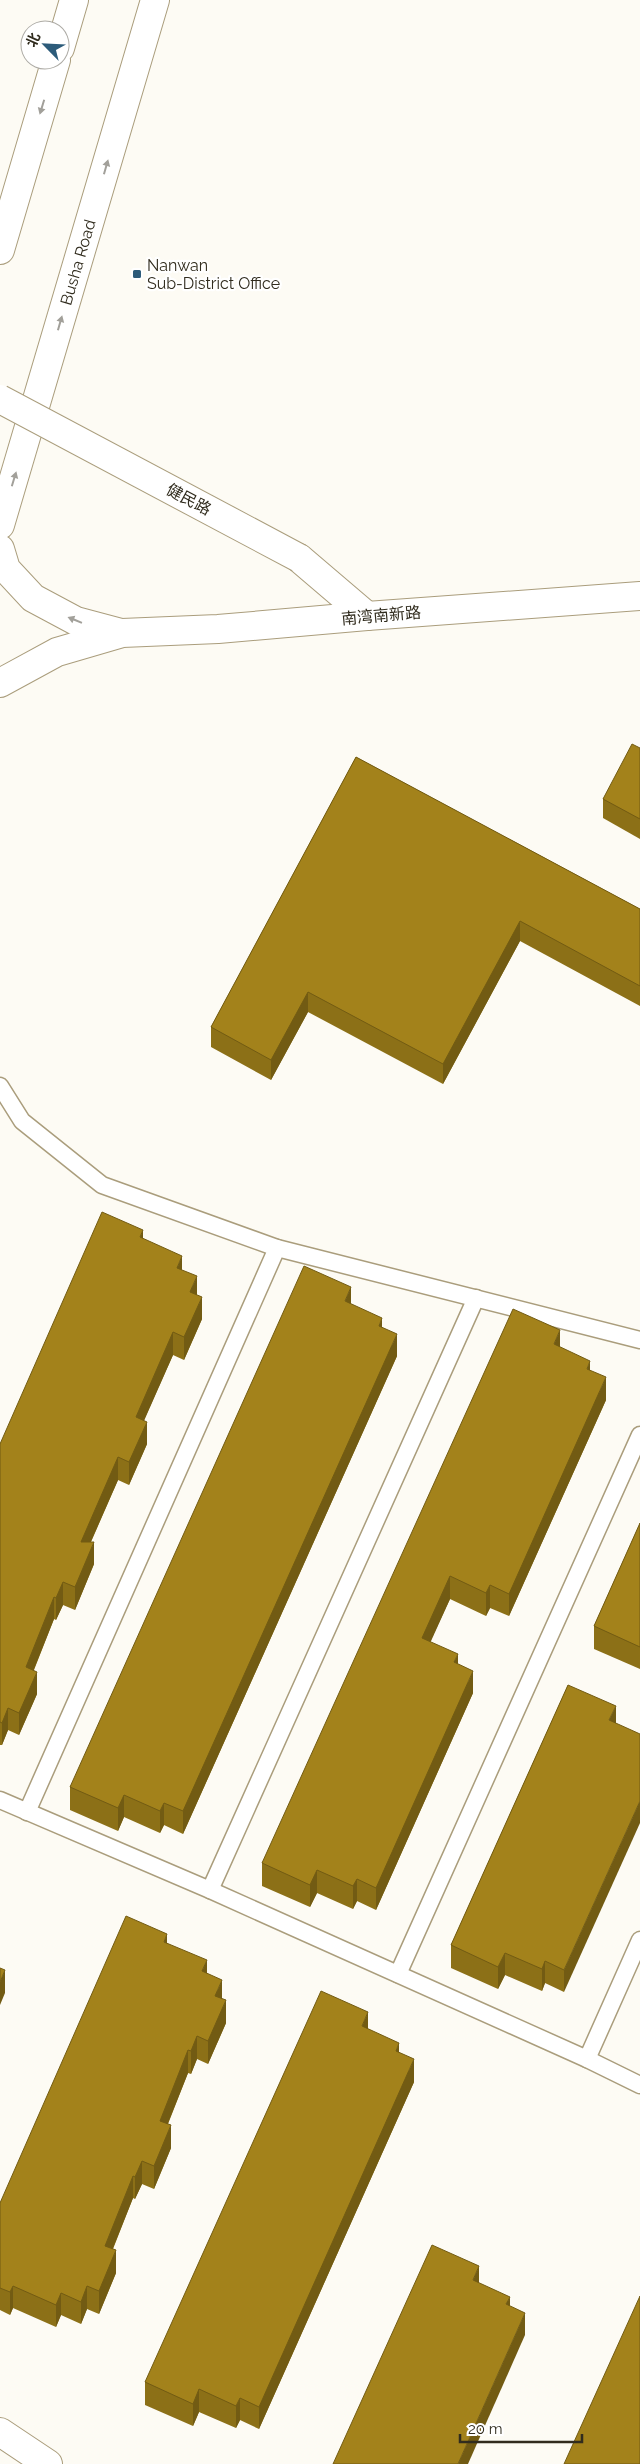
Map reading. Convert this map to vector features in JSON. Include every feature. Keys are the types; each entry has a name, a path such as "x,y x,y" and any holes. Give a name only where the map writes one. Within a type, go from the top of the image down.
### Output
{"street":[{"path":"68,20 74,0"},
{"name":"Busha Road","path":"0,525 156,0"},
{"path":"0,250 53,70"},
{"name":"健民路","path":"0,399 298,558 368,616"},
{"name":"南湾南新路","path":"0,549 6,569 33,598 76,621 122,633"},
{"name":"南湾南新路","path":"0,683 57,652 122,633 218,629 640,596"},
{"path":"0,2432 48,2464"}],"lane":[{"path":"0,1086 22,1121 102,1186 277,1248 640,1340"},
{"path":"27,1812 277,1248"},
{"path":"210,1890 476,1298"},
{"path":"398,1974 640,1435"},
{"path":"0,1800 210,1890 587,2058 640,2085"},
{"path":"587,2058 640,1940"}],"building":[{"path":"632,744 640,748 640,819 603,799"},
{"path":"356,757 640,909 640,986 520,921 443,1064 308,992 271,1060 211,1027"},
{"path":"102,1212 143,1230 140,1237 182,1256 177,1268 197,1276 190,1292 202,1297 184,1337 173,1332 136,1417 147,1422 129,1462 118,1457 81,1542 94,1542 75,1587 63,1582 56,1598 54,1597 26,1667 37,1672 19,1713 8,1708 2,1723 0,1722 0,1444"},
{"path":"304,1266 351,1287 345,1301 382,1318 379,1326 397,1334 183,1811 164,1803 160,1811 124,1795 118,1808 70,1787"},
{"path":"513,1309 560,1330 554,1344 590,1361 587,1369 606,1377 509,1594 490,1585 486,1593 450,1576 422,1638 458,1654 454,1662 473,1671 376,1888 357,1879 353,1886 317,1870 310,1885 262,1863"},
{"path":"640,1523 640,1647 594,1626"},
{"path":"568,1685 616,1706 609,1720 640,1734 640,1801 564,1970 545,1961 542,1969 505,1953 498,1967 451,1945"},
{"path":"126,1916 167,1934 164,1942 207,1960 202,1971 222,1980 215,1996 226,2000 208,2041 197,2036 191,2051 188,2050 160,2121 171,2125 154,2166 142,2161 135,2177 133,2176 105,2246 116,2250 99,2291 87,2286 81,2302 61,2293 56,2305 13,2286 10,2292 0,2288 0,2203"},
{"path":"0,1968 5,1970 0,1982"},
{"path":"321,1991 368,2012 362,2026 399,2043 396,2051 414,2059 259,2407 240,2398 236,2406 199,2389 193,2404 145,2382"},
{"path":"432,2245 479,2266 473,2280 510,2297 506,2304 525,2313 458,2464 333,2464"},
{"path":"640,2296 640,2464 564,2464"}],"place":[{"name":"Nanwan Sub-District Office","path":"137,274"}]}
